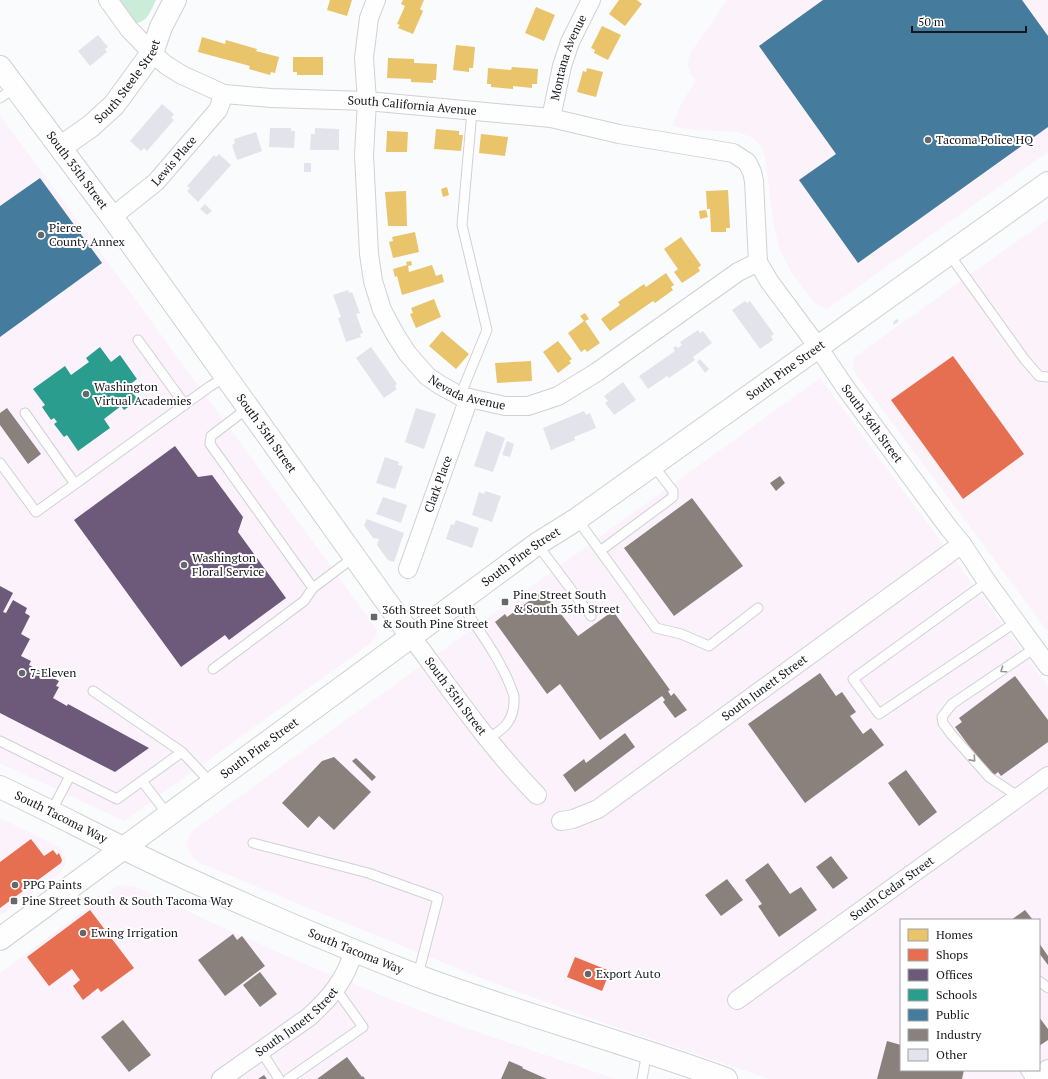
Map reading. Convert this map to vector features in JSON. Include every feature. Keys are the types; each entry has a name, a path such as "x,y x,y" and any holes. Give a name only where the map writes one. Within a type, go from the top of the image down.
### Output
{"main road":[{"name":"South Steele Street","path":"61,148 91,126 114,105 152,52 161,27 175,0"},
{"name":"South 35th Street","path":"0,67 8,92 61,148 112,217 411,636"},
{"name":"South Pine Street","path":"0,939 537,544 578,519 1048,183"},
{"name":"South Tacoma Way","path":"0,787 187,878 354,950 521,1012 726,1079"}],"street":[{"name":"South California Avenue","path":"108,0 129,29 166,65 182,75 224,94 271,98 367,101 551,118 619,134 733,153 747,162"},
{"name":"Nevada Avenue","path":"376,0 369,18 364,58 367,101 364,162 368,247 373,281 382,310 407,353 426,376 464,397 505,406 528,406 558,396 596,372 738,272 758,262"},
{"name":"Montana Avenue","path":"551,118 562,66 570,42 591,0"},
{"name":"Lewis Place","path":"112,217 156,182 218,110 224,94"},
{"name":"South 36th Street","path":"747,162 752,172 754,181 758,262 769,282 962,544 987,582 1048,666"},
{"name":"Clark Place","path":"408,570 464,397"},
{"name":"South Junett Street","path":"561,821 598,809 962,544"},
{"name":"South 35th Street","path":"411,636 488,738 519,776 537,795"},
{"name":"South Cedar Street","path":"737,1000 1048,776"},
{"name":"South Junett Street","path":"222,1079 321,1007 343,979 350,965 354,950"},
{"path":"1034,1079 1048,1069"}],"lane":[{"path":"464,397 487,330 462,226 472,111"},
{"path":"949,254 1025,360 1040,376 1048,377"},
{"path":"138,340 185,405"},
{"path":"0,463 36,512 209,387 226,377"},
{"path":"248,408 210,436 210,444 313,588"},
{"path":"25,413 75,484"},
{"path":"600,551 673,497 673,491 653,465"},
{"path":"578,519 656,628 681,634 709,646 758,608"},
{"path":"537,544 591,616"},
{"path":"213,669 304,601 313,588 354,557"},
{"path":"987,582 853,679 879,714 1016,622"},
{"path":"459,601 506,675 514,696 509,722 499,732 488,738"},
{"path":"1019,797 989,777 951,734 943,723 942,717 952,704 1035,648"},
{"path":"93,691 182,752 211,783"},
{"path":"0,741 117,799 182,752"},
{"path":"51,812 70,776"},
{"path":"142,781 168,815"},
{"path":"253,843 368,873 438,898 418,975"},
{"path":"1040,982 1048,988"},
{"path":"288,1079 364,1027 336,989"},
{"path":"261,1051 279,1079"},
{"path":"642,1079 647,1052"}],"shaded area":[{"name":"Tacoma Police HQ","path":"727,0 1048,0 1048,152 827,309 814,303 790,270 779,248 773,221 766,163 760,145 751,137 738,132 692,130 672,126 680,106 696,80 692,77 688,67 690,54"},
{"path":"0,115 376,628 377,632 376,637 371,643 124,821 0,763"},
{"path":"1048,219 1048,632 853,370 853,358"},
{"path":"820,378 1048,686 1048,1079 770,1079 595,1020 496,984 301,905 198,862 193,858 187,847 187,842 192,831"},
{"path":"0,818 59,847 63,852 66,863 60,873 0,916"},
{"path":"123,885 137,887 298,961 380,995 463,1027 616,1079 0,1079 0,973 117,886"}],"green space":[{"path":"115,0 156,0 150,13 145,19 132,24"}],"building: Homes":[{"path":"330,0 352,0 347,16 327,10"},
{"path":"403,0 424,0 420,9 423,11 413,34 398,28 400,25 397,24 405,6 401,4"},
{"path":"619,0 637,0 642,4 625,26 609,14"},
{"path":"536,7 555,15 544,41 525,33"},
{"path":"602,26 621,35 608,60 594,53 595,50 591,48"},
{"path":"202,37 225,44 226,40 257,49 256,51 279,57 275,73 271,72 270,75 249,69 250,66 198,52"},
{"path":"456,45 475,47 473,68 469,68 469,72 453,70"},
{"path":"293,57 323,57 323,75 297,75 297,72 293,72"},
{"path":"388,58 414,59 414,63 437,64 436,80 433,80 433,83 411,82 411,79 387,78"},
{"path":"512,67 538,69 537,84 532,84 532,88 513,86 513,89 491,87 491,84 487,84 488,68 511,70"},
{"path":"587,68 603,72 596,97 577,92 583,71 586,72"},
{"path":"436,129 459,131 459,135 463,135 461,151 434,149"},
{"path":"387,131 408,132 407,152 386,152"},
{"path":"481,134 508,137 505,156 479,153"},
{"path":"447,187 449,195 443,197 441,189"},
{"path":"728,190 730,228 726,228 726,232 711,232 710,209 707,209 706,191"},
{"path":"406,191 407,226 388,226 385,192"},
{"path":"706,210 708,217 700,219 699,211"},
{"path":"415,232 419,252 393,258 389,242 393,241 392,237"},
{"path":"681,237 701,265 698,268 700,271 682,283 674,272 678,269 664,249"},
{"path":"411,261 412,265 408,266 409,272 432,265 436,276 442,274 444,282 402,295 397,276 395,277 393,269 407,265 406,262"},
{"path":"666,273 674,285 671,287 673,290 655,303 653,301 610,331 601,319 620,305 618,302 644,284 646,287"},
{"path":"434,299 441,317 416,328 410,314 413,313 411,308"},
{"path":"585,313 589,319 585,321 600,343 587,352 585,349 581,352 568,333 584,321 580,316"},
{"path":"442,331 469,354 456,369 429,346"},
{"path":"558,341 572,359 569,361 571,363 558,373 543,352"},
{"path":"531,361 532,381 497,383 495,363"}],"building: Shops":[{"path":"953,356 1024,454 963,499 891,400"},
{"name":"PPG Paints","path":"31,839 44,856 53,850 57,855 59,853 62,860 61,863 0,908 0,862"},
{"name":"Ewing Irrigation","path":"90,910 134,968 101,992 98,988 83,1000 73,986 80,980 72,969 49,986 27,957"},
{"name":"Export Auto","path":"575,957 610,971 602,991 567,977"}],"building: Offices":[{"name":"Washington Floral Service","path":"175,446 198,477 212,475 243,517 238,532 286,598 229,640 225,635 181,667 74,520"},
{"name":"7-Eleven","path":"0,586 13,593 3,612 6,613 13,600 27,608 25,613 30,616 21,634 30,639 21,656 31,661 29,665 59,681 56,686 59,687 53,698 67,706 68,704 149,748 115,772 0,713"}],"building: Schools":[{"name":"Washington Virtual Academies","path":"100,347 111,362 120,355 137,379 128,386 138,400 124,410 121,406 104,419 110,428 78,451 67,435 64,437 54,424 57,422 54,418 51,420 42,407 45,405 33,389 65,366 71,375 89,362 86,358"}],"building: Public":[{"name":"Tacoma Police HQ","path":"823,0 1022,0 1048,36 1048,127 858,263 799,180 836,154 759,46"},
{"name":"Pierce County Annex","path":"40,178 102,263 0,337 0,206"}],"building: Industry":[{"path":"7,408 41,454 28,464 0,425 0,413"},
{"path":"780,476 785,483 776,491 770,483"},
{"path":"692,498 743,566 674,616 624,548"},
{"path":"543,591 560,615 561,614 578,636 613,611 670,690 668,691 671,696 674,693 687,710 675,718 663,702 665,700 662,696 600,740 560,684 547,694 495,622 505,614 507,617"},
{"path":"820,673 836,696 842,692 856,712 850,716 863,734 871,728 884,745 805,803 748,724"},
{"path":"1015,676 1048,720 1048,742 1001,776 998,772 992,777 955,727 962,722 959,718"},
{"path":"625,733 635,747 575,792 563,775 584,759 586,763"},
{"path":"334,757 371,792 334,830 319,816 308,828 282,803 322,761"},
{"path":"356,758 376,777 372,781 352,761"},
{"path":"906,770 937,812 919,826 888,783"},
{"path":"831,856 848,878 833,889 816,867"},
{"path":"768,863 790,894 801,887 817,910 779,937 758,906 762,904 745,880"},
{"path":"727,879 743,900 721,916 705,895"},
{"path":"1025,910 1032,919 1012,919"},
{"path":"233,934 237,940 242,936 265,966 225,996 198,960"},
{"path":"1040,944 1048,956 1048,965 1040,954"},
{"path":"260,972 277,994 260,1007 243,985"},
{"path":"1040,1018 1048,1029 1048,1040 1040,1045"},
{"path":"123,1020 151,1055 129,1072 101,1037"},
{"path":"887,1041 900,1045 900,1071 964,1071 962,1079 877,1079"},
{"path":"347,1057 365,1079 317,1079"},
{"path":"509,1061 523,1067 522,1068 547,1079 501,1079"},
{"path":"264,1075 267,1079 258,1079"}],"building: Other":[{"path":"98,35 108,47 105,49 107,52 90,66 78,51"},
{"path":"162,104 174,114 171,118 174,120 147,151 144,148 141,151 130,141"},
{"path":"270,128 291,128 291,131 295,131 294,148 269,147"},
{"path":"315,128 339,129 339,150 310,150 311,134 315,134"},
{"path":"256,132 262,151 237,160 232,145 235,143 234,139"},
{"path":"219,154 231,165 198,202 187,191 190,188 187,186 214,155 216,157"},
{"path":"304,163 311,163 311,172 304,172"},
{"path":"205,204 212,211 207,215 200,209"},
{"path":"348,290 349,293 352,292 360,313 356,314 363,333 360,334 361,337 346,342 338,318 341,317 333,295"},
{"path":"745,301 747,303 750,301 774,334 771,336 773,340 760,349 732,310"},
{"path":"897,319 899,321 894,325 893,322"},
{"path":"698,330 700,333 703,331 712,343 693,357 695,360 669,378 667,376 648,389 639,376 675,351 673,348 676,346 678,348 682,345 680,342"},
{"path":"371,347 397,384 395,386 397,389 384,398 356,358"},
{"path":"700,359 709,369 705,373 697,362"},
{"path":"623,382 636,400 614,415 605,403 608,401 604,396"},
{"path":"416,408 436,414 424,449 405,442"},
{"path":"584,411 586,415 590,413 596,428 574,437 575,440 551,450 543,428"},
{"path":"486,431 505,438 493,472 474,466"},
{"path":"507,441 514,444 510,457 502,455"},
{"path":"385,457 399,462 398,465 403,466 395,489 376,483"},
{"path":"485,491 501,496 492,522 472,515 479,492 484,494"},
{"path":"383,497 407,505 401,523 376,514"},
{"path":"367,519 404,533 394,562 388,560 377,545 379,539 373,538 364,525"},
{"path":"456,520 479,528 472,548 446,539 451,524 454,525"}],"place":[{"name":"Tacoma Police HQ","path":"928,140"},
{"name":"Pierce County Annex","path":"41,235"},
{"name":"Washington Virtual Academies","path":"86,394"},
{"name":"Washington Floral Service","path":"184,565"},
{"name":"Pine Street South & South 35th Street","path":"505,602"},
{"name":"36th Street South & South Pine Street","path":"374,617"},
{"name":"7-Eleven","path":"22,673"},
{"name":"PPG Paints","path":"15,885"},
{"name":"Pine Street South & South Tacoma Way","path":"14,901"},
{"name":"Ewing Irrigation","path":"83,933"},
{"name":"Export Auto","path":"588,974"}]}
